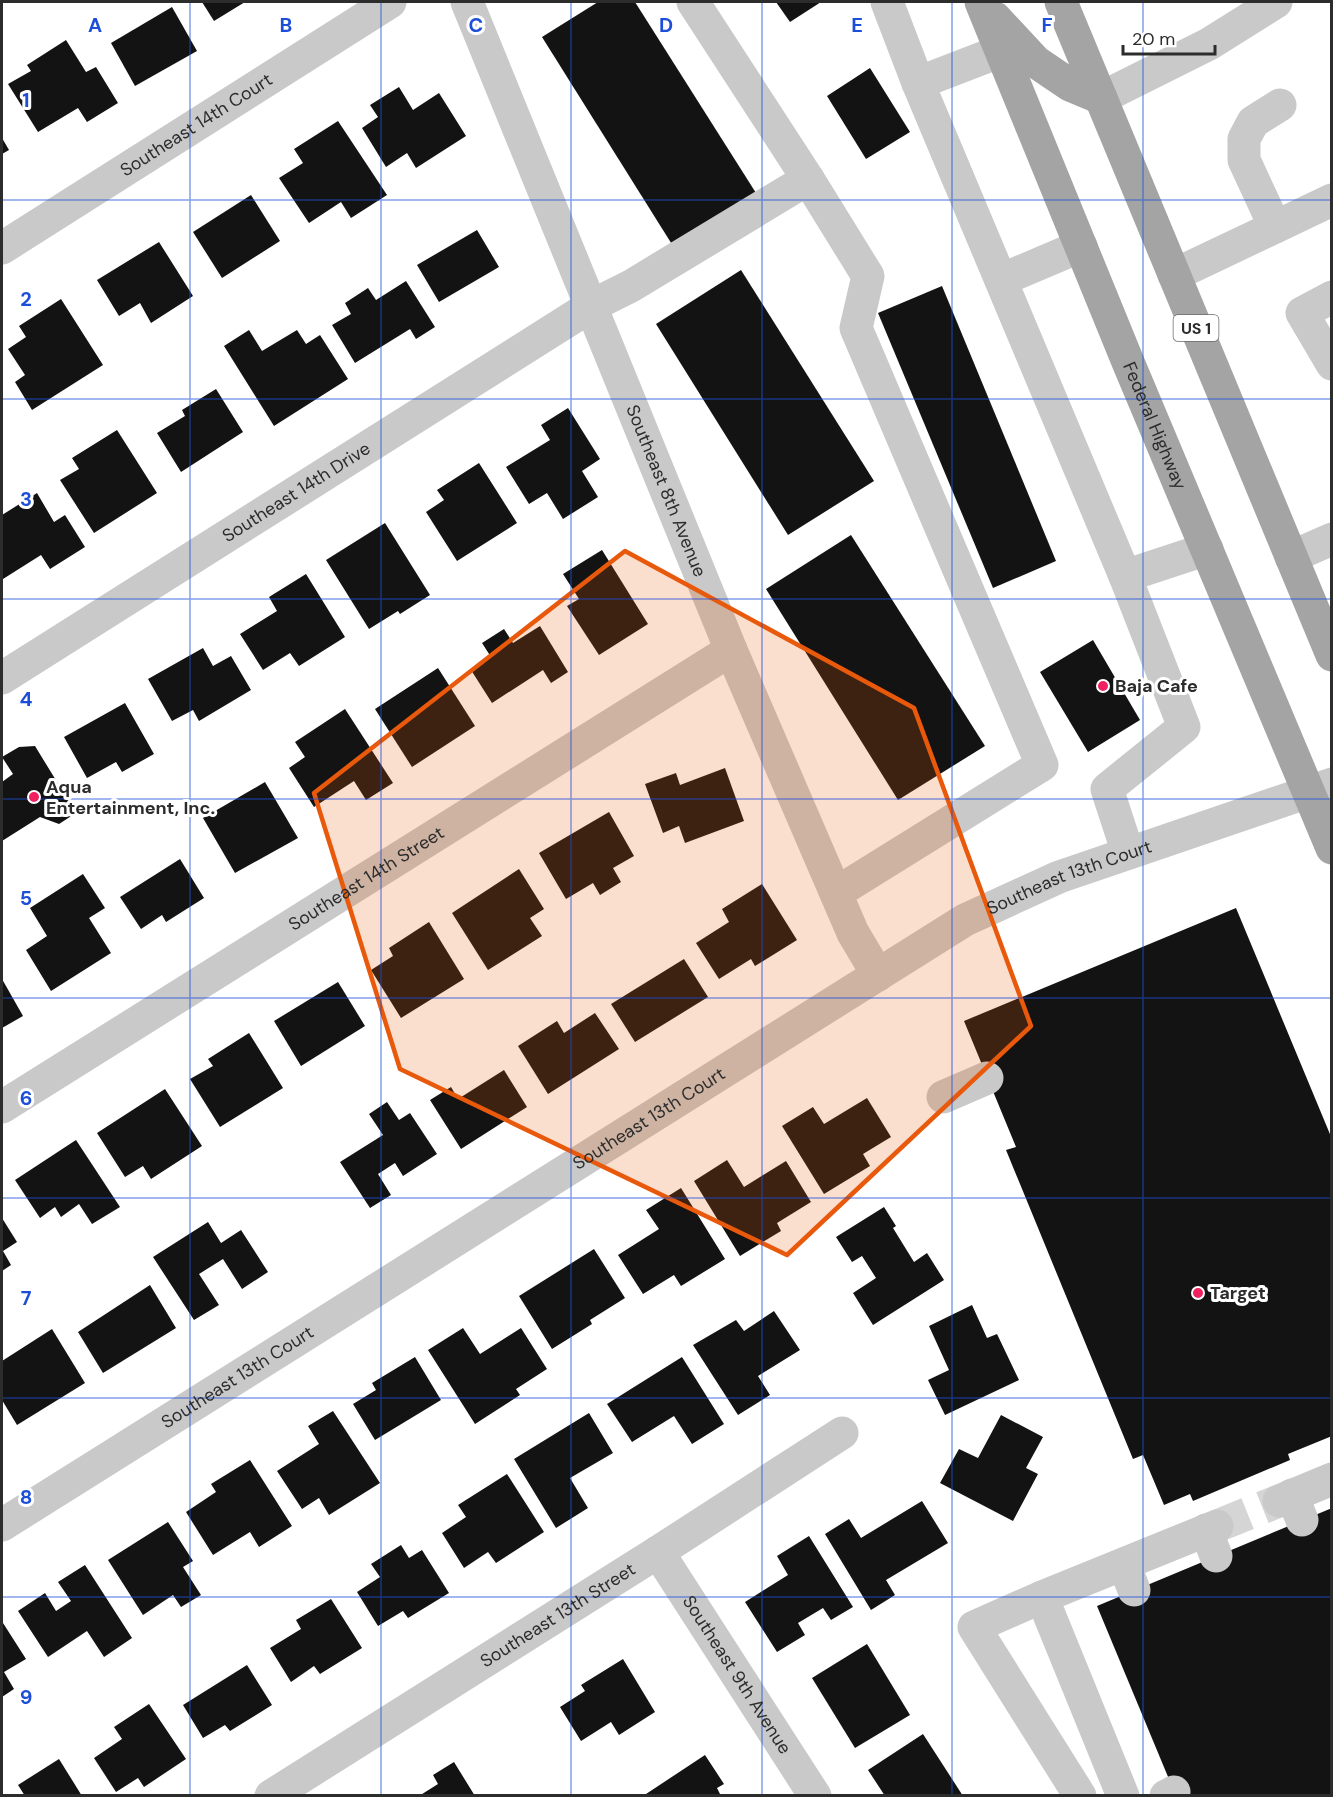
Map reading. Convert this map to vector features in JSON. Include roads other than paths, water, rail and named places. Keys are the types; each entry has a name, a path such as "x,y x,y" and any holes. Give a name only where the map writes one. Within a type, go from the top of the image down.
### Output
{"main road":[{"path":"981,2 1036,62 1070,85 1101,98"},
{"name":"Federal Highway","path":"981,2 1207,549 1320,788 1332,848"},
{"name":"US 1","path":"1061,2 1332,655"}],"street":[{"name":"Southeast 14th Court","path":"2,248 390,2"},
{"name":"Southeast 8th Avenue","path":"467,2 731,650 853,933 878,975"},
{"path":"693,2 868,276 856,328 1042,765 836,893"},
{"path":"887,2 918,83 1125,576 1184,727 1107,789 1128,853"},
{"path":"1101,98 1209,44 1276,2"},
{"path":"918,83 1001,51"},
{"path":"1275,227 1244,160 1244,139 1253,122 1280,105"},
{"name":"Southeast 14th Drive","path":"2,678 591,306 631,286 808,179"},
{"path":"1174,275 1332,200"},
{"path":"1001,280 1081,246"},
{"path":"1332,297 1302,314 1332,364"},
{"path":"1291,557 1332,539"},
{"path":"1125,576 1207,549"},
{"name":"Southeast 14th Street","path":"2,1107 731,650"},
{"name":"Southeast 13th Court","path":"2,1525 965,920 1059,877 1320,788"},
{"path":"943,1097 987,1078"},
{"name":"Southeast 13th Street","path":"271,1796 842,1433"},
{"path":"1291,1505 1332,1479"},
{"path":"1080,1796 974,1627 1042,1597 1129,1577 1213,1538"},
{"name":"Southeast 9th Avenue","path":"658,1552 815,1796"},
{"path":"1042,1597 1123,1796"}],"tunnel":[{"path":"1217,1526 1279,1501"}],"place":[{"name":"Baja Cafe","path":"1103,686"},
{"name":"Aqua Entertainment, Inc.","path":"34,797"},
{"name":"Target","path":"1198,1293"}]}
